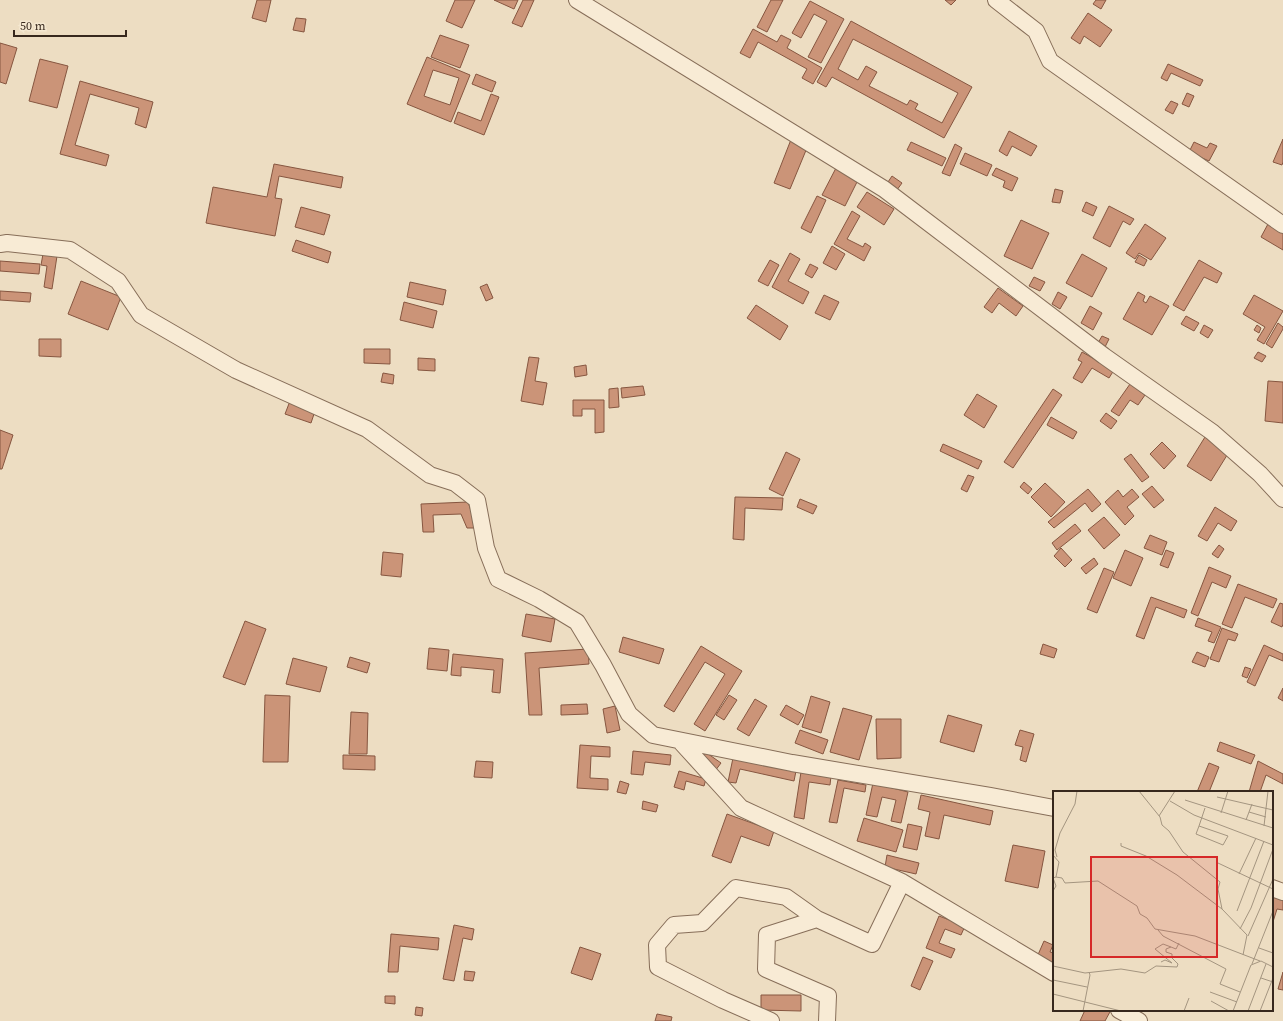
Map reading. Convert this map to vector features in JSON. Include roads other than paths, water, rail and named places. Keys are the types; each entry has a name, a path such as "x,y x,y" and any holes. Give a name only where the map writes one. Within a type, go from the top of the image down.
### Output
{"street":[{"path":"578,0 884,189 1104,356 1212,432 1260,474 1283,499"},
{"path":"996,0 1036,31 1050,61 1283,225"},
{"path":"0,244 7,243 70,250 118,280 141,315 236,370 367,429 430,475 455,483 477,500 486,548 498,579 539,599 577,622 603,665 629,714 653,736 792,763 1053,808"},
{"path":"680,741 741,808 902,882 1053,972"},
{"path":"771,1021 723,1000 658,967 657,945 674,924 702,923 736,888 786,898 817,919 872,944 902,882"},
{"path":"1273,888 1283,892"},
{"path":"817,919 767,936 766,969 828,996 827,1021"},
{"path":"1121,1011 1140,1021"}]}
